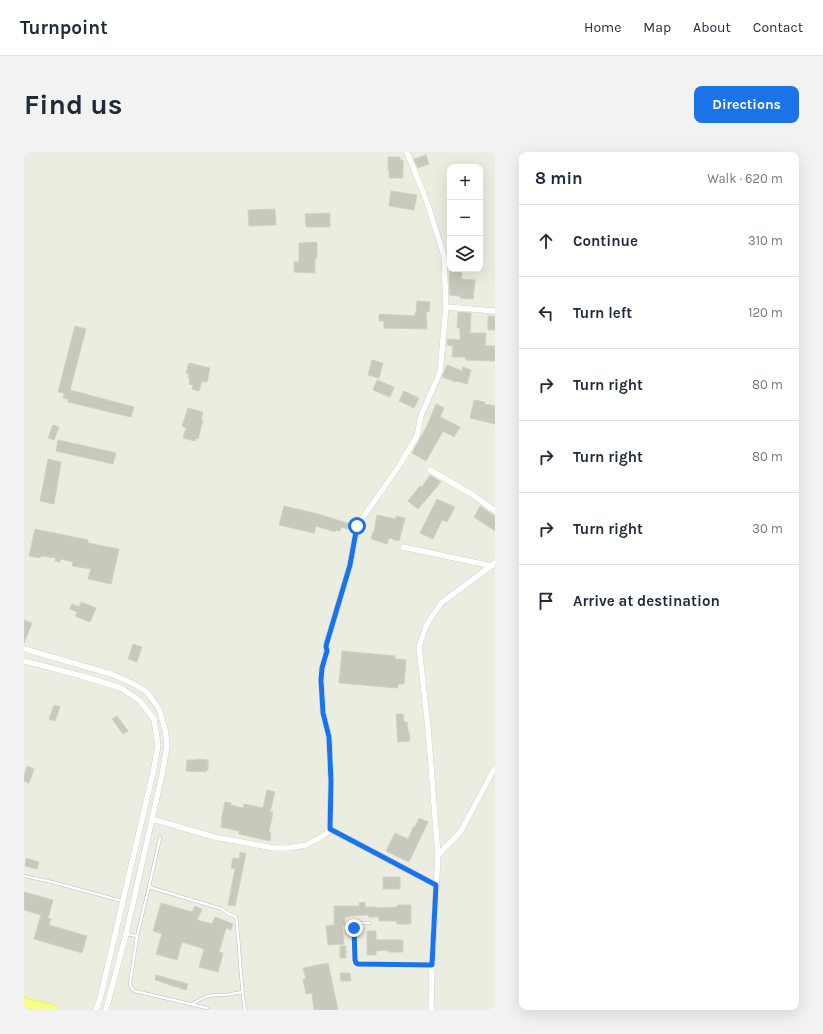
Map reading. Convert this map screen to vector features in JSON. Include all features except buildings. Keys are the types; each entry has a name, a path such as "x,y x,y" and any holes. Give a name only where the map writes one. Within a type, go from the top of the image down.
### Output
{"highway":[{"path":"24,1003 53,1010"}],"street":[{"path":"152,819 214,837 274,848 306,846 327,833 330,829 331,781 329,737 323,713 321,680 322,668 327,651 326,646 350,565 357,526 399,466 417,436 421,416 440,372 446,307 444,256 427,202 407,152"},
{"path":"446,307 495,311"},
{"path":"430,470 472,495 495,511"},
{"path":"403,547 493,565"},
{"path":"431,1010 438,855 428,728 419,647 426,626 441,603 493,565"},
{"path":"24,650 111,674 132,683 147,692 159,709 165,729 166,746 162,775 126,934 106,1010"},
{"path":"24,662 82,676 121,688 140,700 154,719 158,745 154,768 100,999 96,1010"},
{"path":"438,855 461,831 495,769"},
{"path":"330,829 436,885"}],"lane":[{"path":"160,838 149,888 136,936 130,984 132,989 135,991 207,1008"},
{"path":"24,876 123,901"},
{"path":"149,888 222,909 236,917 239,939 242,992 246,1010"},
{"path":"369,923 356,923 354,926 356,963 432,965"},
{"path":"126,934 136,936"},
{"path":"192,1004 205,997 213,995 226,995 242,992"}],"route":[{"path":"354,928 355,960 358,964 432,965 436,885 330,829 331,781 329,737 323,713 321,673 326,658 326,646 350,565 357,526"}]}
